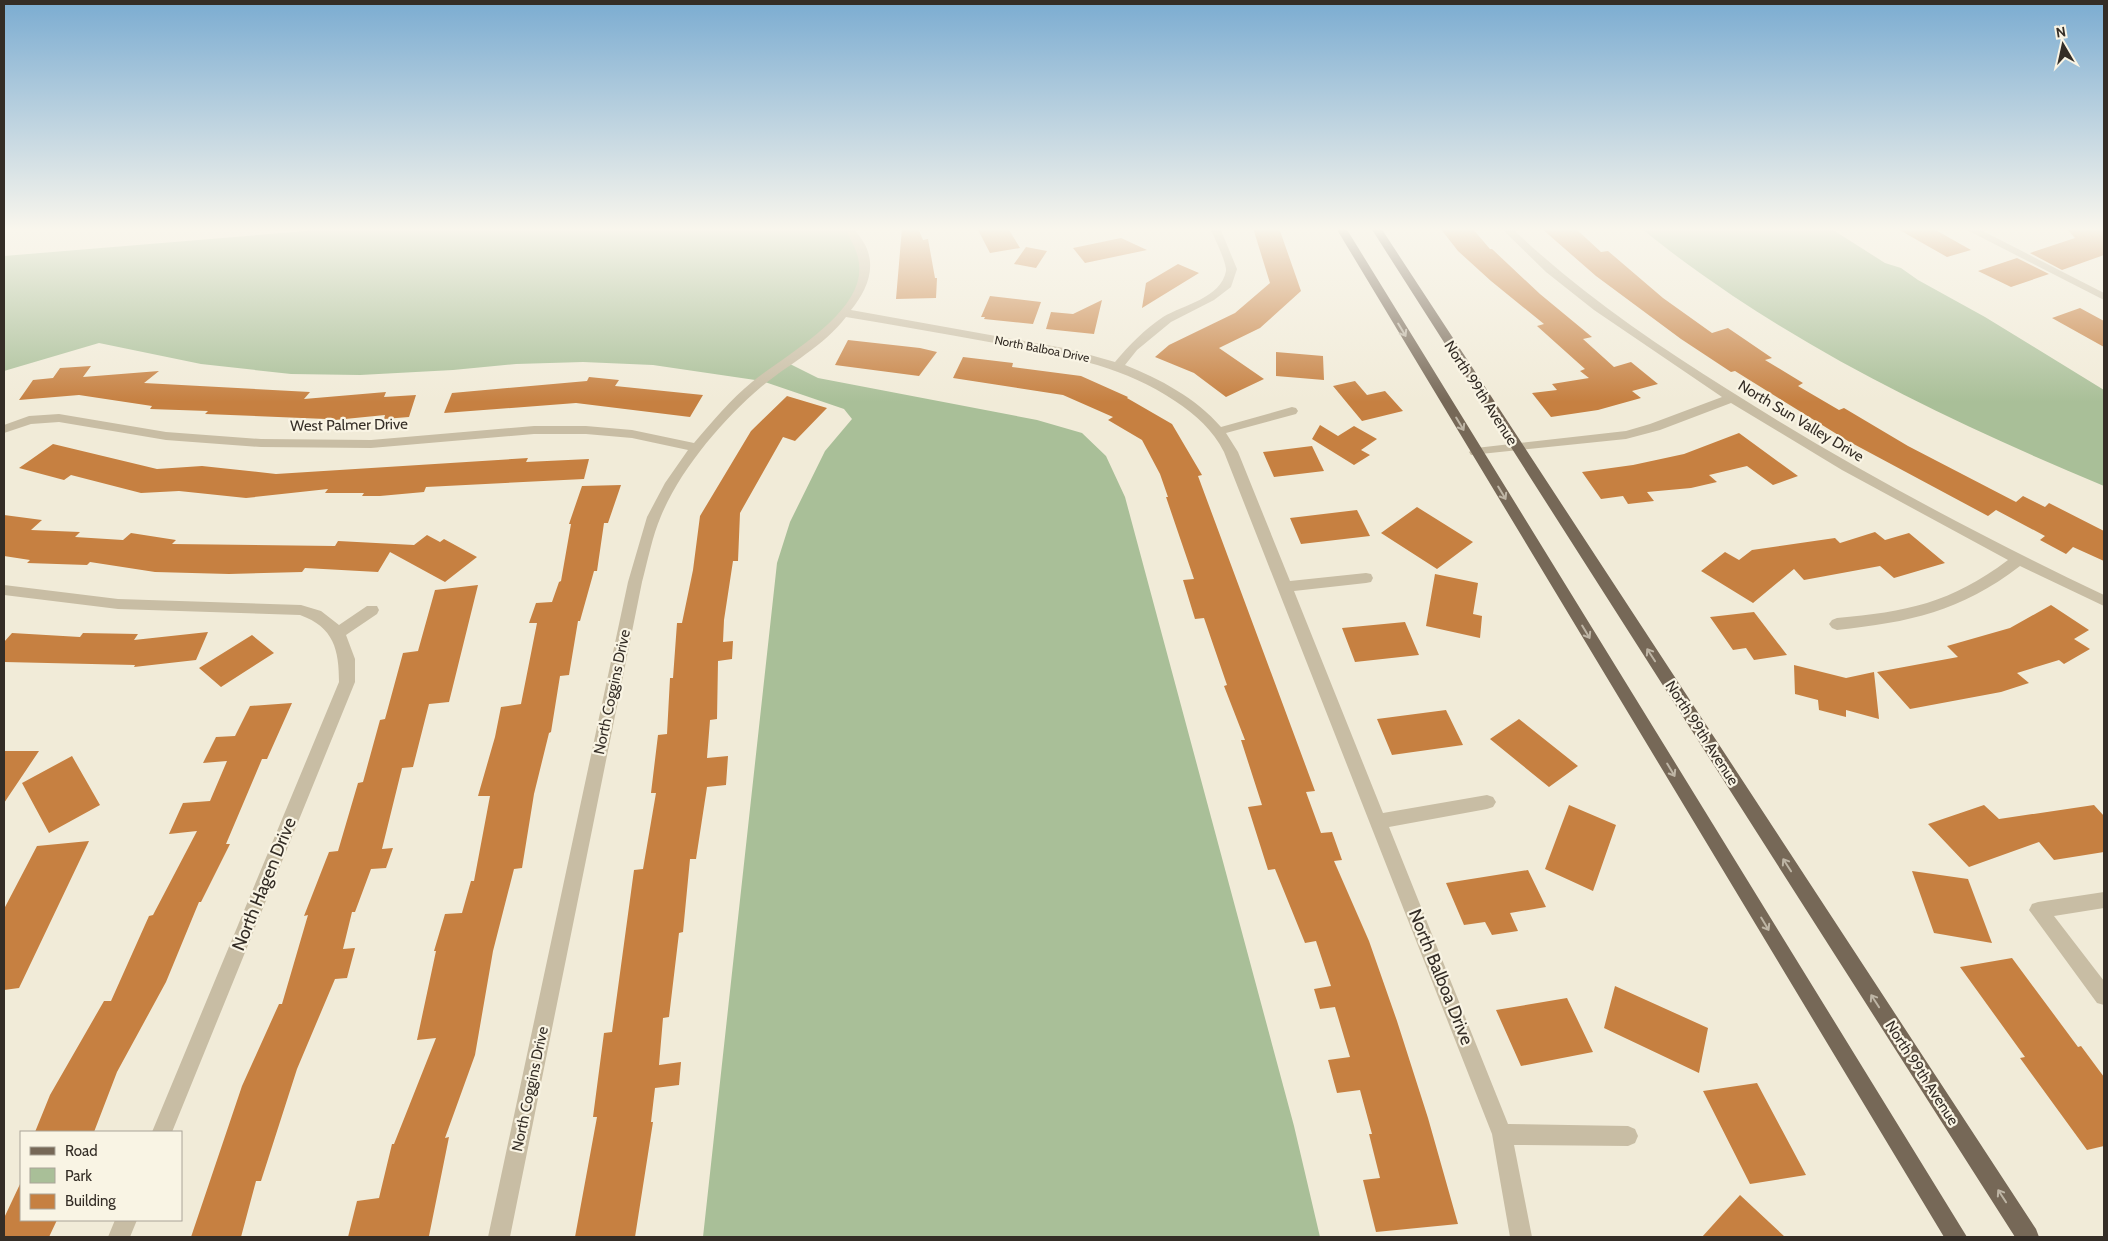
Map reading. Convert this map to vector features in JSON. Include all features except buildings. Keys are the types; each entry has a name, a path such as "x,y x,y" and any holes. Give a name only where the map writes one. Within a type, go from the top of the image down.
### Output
{"main road":[{"path":"1376,286 1956,1237"},
{"name":"North 99th Avenue","path":"1413,286 2028,1237"}],"street":[{"name":"North Coggins Drive","path":"499,1237 635,582 650,526 670,488 698,448 755,386 846,313 861,286"},
{"path":"1119,364 1133,347 1167,320 1210,298 1225,286"},
{"name":"North Sun Valley Drive","path":"1572,286 1586,298 1731,398 1879,488 2018,561 2104,601"},
{"path":"2082,286 2104,297"},
{"name":"North Balboa Drive","path":"846,313 1076,354 1119,364 1146,376 1171,392 1220,431 1231,452 1380,821 1502,1134 1522,1237"},
{"path":"1476,452 1626,435 1655,427 1731,398"},
{"path":"1220,431 1292,411"},
{"name":"West Palmer Drive","path":"4,429 29,420 59,418 166,436 261,443 351,444 534,430 586,430 632,434 698,448"},
{"path":"1837,624 1926,611 1962,597 1984,585 2018,561"},
{"path":"1286,587 1366,578"},
{"path":"4,590 118,604 301,610 316,616 338,632 372,610"},
{"name":"North Hagen Drive","path":"162,1131 346,682 346,659 338,632"},
{"path":"1380,821 1487,802"},
{"path":"2104,900 2038,910 2104,996"},
{"path":"1502,1134 1628,1136"},
{"path":"119,1237 126,1221"}],"green space":[{"path":"4,286 860,286 846,313 786,362 818,378 1037,420 1082,433 1106,456 1125,497 1294,1126 1320,1237 703,1237 777,563 790,522 825,451 852,419 844,409 762,381 653,365 583,362 516,364 453,370 360,375 291,374 201,364 99,343 4,371"},
{"path":"1719,286 1929,286 1985,317 2104,390 2104,486 1961,423 1914,400 1822,351"}]}
